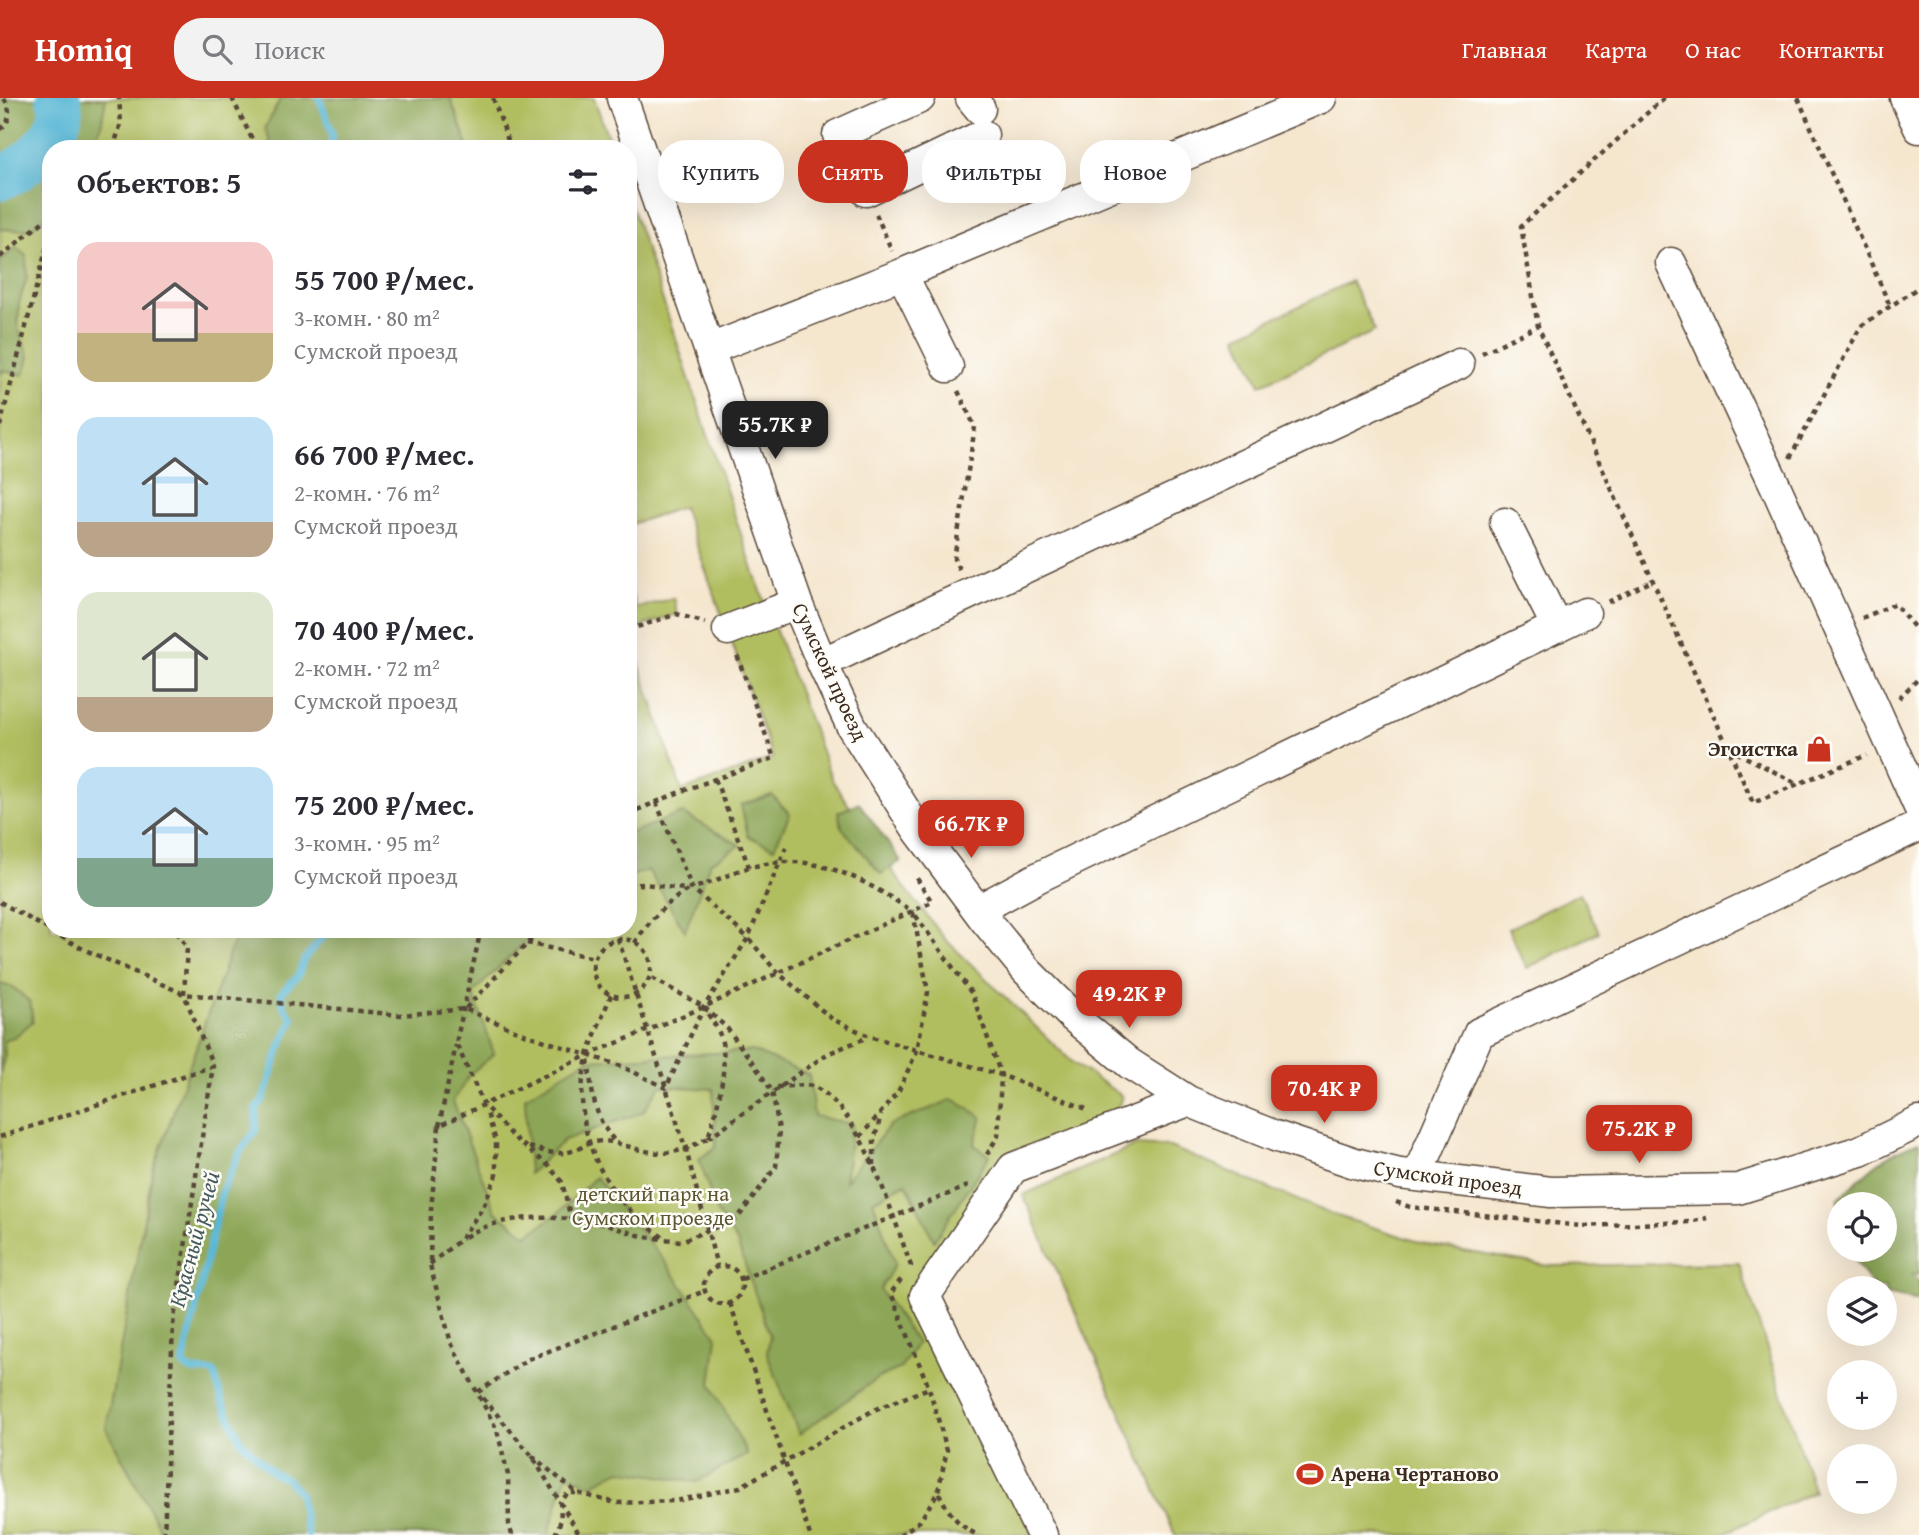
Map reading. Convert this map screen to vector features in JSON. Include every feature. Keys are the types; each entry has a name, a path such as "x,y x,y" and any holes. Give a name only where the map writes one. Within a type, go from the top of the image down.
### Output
{"street":[{"path":"840,140 838,135 920,98"},
{"path":"710,349 902,274 1321,98"},
{"path":"1905,98 1919,128"},
{"name":"Сумской проезд","path":"625,99 632,140"},
{"path":"908,162 978,114"},
{"name":"Сумской проезд","path":"637,158 710,349 797,603 852,727 917,829 1026,970 1072,1016 1130,1064 1188,1101 1275,1136 1355,1163 1417,1176 1551,1192 1738,1189 1860,1151 1919,1122"},
{"path":"1671,263 1775,485 1919,807"},
{"path":"902,274 947,367"},
{"path":"822,663 1459,364"},
{"path":"1505,523 1557,626"},
{"path":"728,629 797,603"},
{"path":"978,910 1037,878 1585,613"},
{"path":"1417,1176 1479,1032 1919,826"},
{"path":"1042,1535 925,1296 1013,1168 1188,1101"}],"path":[{"path":"0,129 10,116 10,108 5,98"},
{"path":"116,140 121,123 119,98"},
{"path":"232,98 253,140"},
{"path":"493,98 508,140"},
{"path":"1664,98 1521,226 1538,326 1753,803 1890,746"},
{"path":"1798,98 1890,306"},
{"path":"871,203 902,274"},
{"path":"0,257 42,222"},
{"path":"0,426 42,265"},
{"path":"1775,485 1861,326 1919,288"},
{"path":"1459,364 1538,326"},
{"path":"947,367 975,427 954,559 971,594"},
{"path":"1585,613 1652,581"},
{"path":"1839,629 1895,604 1919,633"},
{"path":"637,627 677,614 728,629 774,758 637,810"},
{"path":"1728,748 1799,784"},
{"path":"715,779 749,867"},
{"path":"656,802 692,888 748,938 778,972 832,1019 869,1036 1001,1075 1126,1125"},
{"path":"666,1088 704,1007 748,938 787,845"},
{"path":"635,943 662,910 692,888 749,867 779,861 830,866 874,886 913,912 972,994 1001,1075 998,1136 979,1166"},
{"path":"439,1126 588,1055 704,1007 932,902 916,877"},
{"path":"637,885 692,888"},
{"path":"0,902 42,925"},
{"path":"860,1137 898,1092 916,1051 928,992 913,912"},
{"path":"65,938 184,994 401,1015 465,1009 524,1034 621,1066 666,1088"},
{"path":"164,1535 173,1325 213,1066 184,994 187,948 181,938"},
{"path":"479,938 439,1126 431,1210 430,1265 451,1343 498,1430 508,1475 509,1524 512,1535"},
{"path":"465,1009 532,938"},
{"path":"618,939 686,1150 717,1266"},
{"path":"618,939 627,939 643,947 651,963 650,977 643,989 635,995 611,995 600,987 593,972 594,958 600,949 618,939"},
{"path":"527,943 594,958"},
{"path":"430,1265 480,1227 503,1222 540,1218 570,1219 603,1224 645,1237 681,1241 737,1219 776,1167 779,1130 772,1091 727,1028 704,1007 650,977"},
{"path":"611,995 588,1055 582,1084 583,1118 588,1142 605,1181 653,1231 667,1239"},
{"path":"704,1007 720,1037 723,1064 720,1092 708,1138"},
{"path":"524,1145 555,1154 573,1151 588,1142 608,1141 647,1153 666,1154 686,1150 708,1138 827,1054 869,1036"},
{"path":"456,1044 484,1105 496,1141 496,1176 483,1206 461,1239"},
{"path":"588,1055 594,1103 605,1129 618,1144"},
{"path":"0,1137 213,1066"},
{"path":"777,1087 813,1086 832,1099 860,1137 911,1266 891,1293 929,1388 947,1450 938,1492 920,1521 900,1535"},
{"path":"484,1105 548,1165 562,1182 570,1219"},
{"path":"874,1169 874,1141 884,1108"},
{"path":"742,1279 1013,1168"},
{"path":"967,1186 973,1176"},
{"path":"717,1266 732,1267 742,1279 741,1293 730,1303 715,1302 705,1291 706,1276 717,1266"},
{"path":"478,1392 528,1359 705,1291"},
{"path":"730,1303 810,1535"},
{"path":"555,1535 561,1520 560,1502 568,1493 616,1503 676,1501 740,1487 874,1410 929,1388"},
{"path":"478,1392 532,1456 580,1535"},
{"path":"532,1456 577,1493"},
{"path":"938,1492 949,1513 968,1531 978,1535"}],"green space":[{"path":"0,98 106,98 95,140 42,140 42,220 28,230 0,229"},
{"path":"106,98 281,98 266,128 270,140 95,140"},
{"path":"281,98 450,98 466,140 270,140 265,128"},
{"path":"450,98 594,98 609,140 466,140"},
{"path":"42,220 42,938 235,938 153,1170 106,1428 163,1535 0,1535 0,377 3,370 29,357 18,328 19,303 27,277 16,247 0,261 0,229 28,230"},
{"name":"детский парк на Сумском проезде","path":"637,223 753,570 832,780 896,876 945,939 1072,1062 1122,1096 1116,1114 1019,1155 915,1293 1033,1535 452,1535 446,938 637,938 637,658 682,791 773,758 683,507 637,522"},
{"path":"16,247 26,256 27,277 19,303 18,328 29,357 24,375 3,370 0,377 0,261"},
{"path":"1351,281 1375,331 1260,385 1237,336"},
{"path":"674,598 677,614 637,628 637,608"},
{"path":"772,795 790,814 774,848 748,836 741,805"},
{"path":"859,803 901,861 881,874 842,828 838,812"},
{"path":"682,813 740,845 710,863 685,931 648,870 637,874 637,830"},
{"path":"1580,893 1599,932 1527,968 1508,929"},
{"path":"235,938 529,938 473,993 494,1054 470,1074 453,1101 495,1211 527,1235 557,1214 596,1177 666,1263 717,1337 711,1384 747,1454 697,1482 620,1470 591,1485 567,1474 548,1535 163,1535 106,1428 153,1170"},
{"path":"0,984 13,987 30,1002 33,1021 16,1036 4,1041 5,1055 0,1074"},
{"path":"752,1051 809,1075 814,1116 852,1124 845,1181 890,1125 953,1099 982,1117 974,1145 990,1155 934,1241 906,1183 873,1201 895,1264 880,1290 917,1343 901,1368 878,1378 799,1434 767,1354 770,1336 737,1242 717,1213 699,1159 716,1147 713,1089 660,1086 643,1112 564,1140 529,1174 525,1097 587,1060"},
{"path":"1919,1142 1919,1274 1913,1274 1919,1282 1919,1301 1897,1296 1897,1276 1865,1276 1856,1262 1897,1262 1897,1192 1846,1192 1884,1159"},
{"path":"1136,1145 1170,1147 1331,1214 1429,1245 1550,1266 1739,1263 1814,1492 1720,1535 1175,1535 1023,1195"}],"waterway":[{"path":"48,140 61,110 58,98"},
{"name":"Красный ручей","path":"319,98 332,132 332,140"},
{"path":"0,178 22,167 42,149"},
{"name":"Красный ручей","path":"308,1535 299,1493 287,1479 272,1472 241,1441 222,1401 214,1372 192,1371 183,1365 222,1191 240,1152 256,1130 256,1109 263,1100 281,1045 293,1019 284,1007 281,993 298,976 304,959 322,938"}],"place":[{"name":"Эгоистка","path":"1819,749"},
{"name":"Арена Чертаново","path":"1310,1474"}]}
